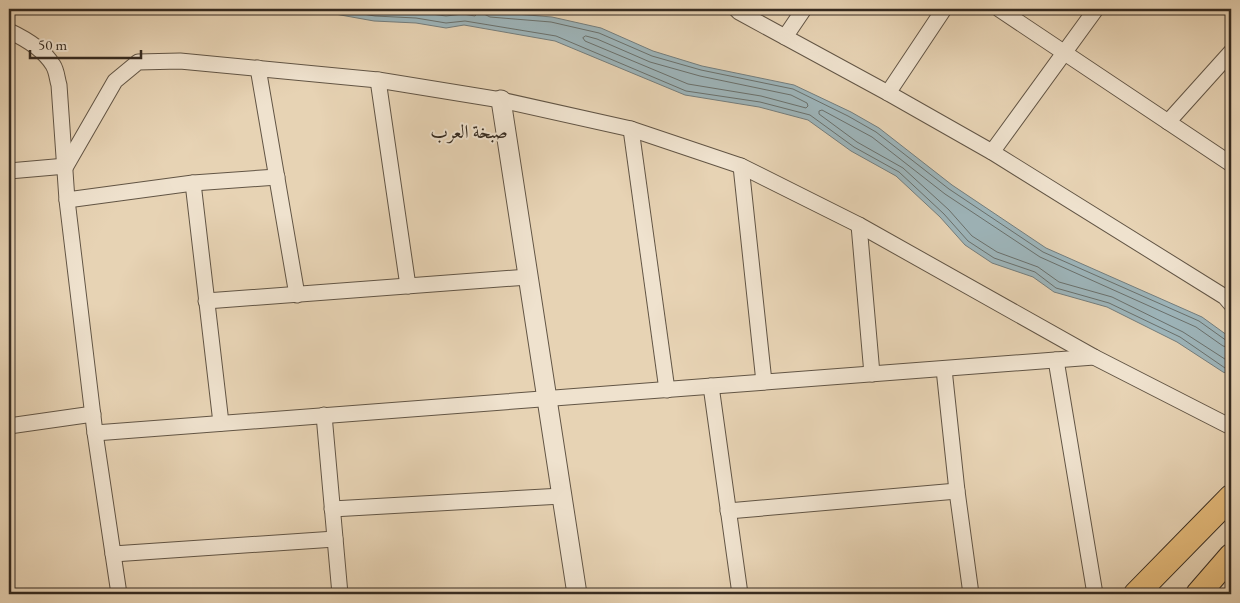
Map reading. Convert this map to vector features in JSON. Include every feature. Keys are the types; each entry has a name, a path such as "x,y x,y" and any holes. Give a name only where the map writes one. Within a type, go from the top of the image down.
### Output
{"main road":[{"path":"1136,594 1231,497"},
{"path":"1205,592 1231,556"}],"street":[{"path":"736,9 992,152 1225,297 1231,304"},
{"path":"785,37 804,9"},
{"path":"888,93 944,9"},
{"path":"999,9 1231,164"},
{"path":"992,152 1096,9"},
{"path":"9,31 44,53 54,66 59,85 67,200 95,433 120,594"},
{"path":"1168,122 1231,52"},
{"path":"66,166 114,81 138,62 180,61 378,80 501,100 631,129 741,166 859,225 1094,357 1231,427"},
{"path":"258,68 297,294"},
{"path":"378,80 408,286"},
{"path":"501,100 577,594"},
{"path":"631,129 667,390"},
{"path":"9,171 66,166"},
{"path":"741,166 764,382"},
{"path":"67,200 192,183 277,177"},
{"path":"192,183 221,423"},
{"path":"859,225 872,374"},
{"path":"206,302 528,277"},
{"path":"95,433 1094,357"},
{"path":"1056,360 1096,594"},
{"path":"944,369 957,491 971,594"},
{"path":"711,386 740,594"},
{"path":"9,426 94,414"},
{"path":"324,415 340,594"},
{"path":"728,511 957,491"},
{"path":"332,509 562,496"},
{"path":"113,554 335,540"}],"water":[{"path":"307,9 480,9 492,12 552,17 601,28 653,51 702,66 794,85 851,112 879,128 952,185 1046,248 1202,317 1231,338 1231,375 1223,372 1177,342 1107,307 1054,292 1033,277 992,263 965,245 940,217 896,176 851,151 808,120 759,107 685,95 555,41 464,25 446,28 416,23 374,21"}],"district":[{"name":"صبخة العرب","path":"469,131"}]}
